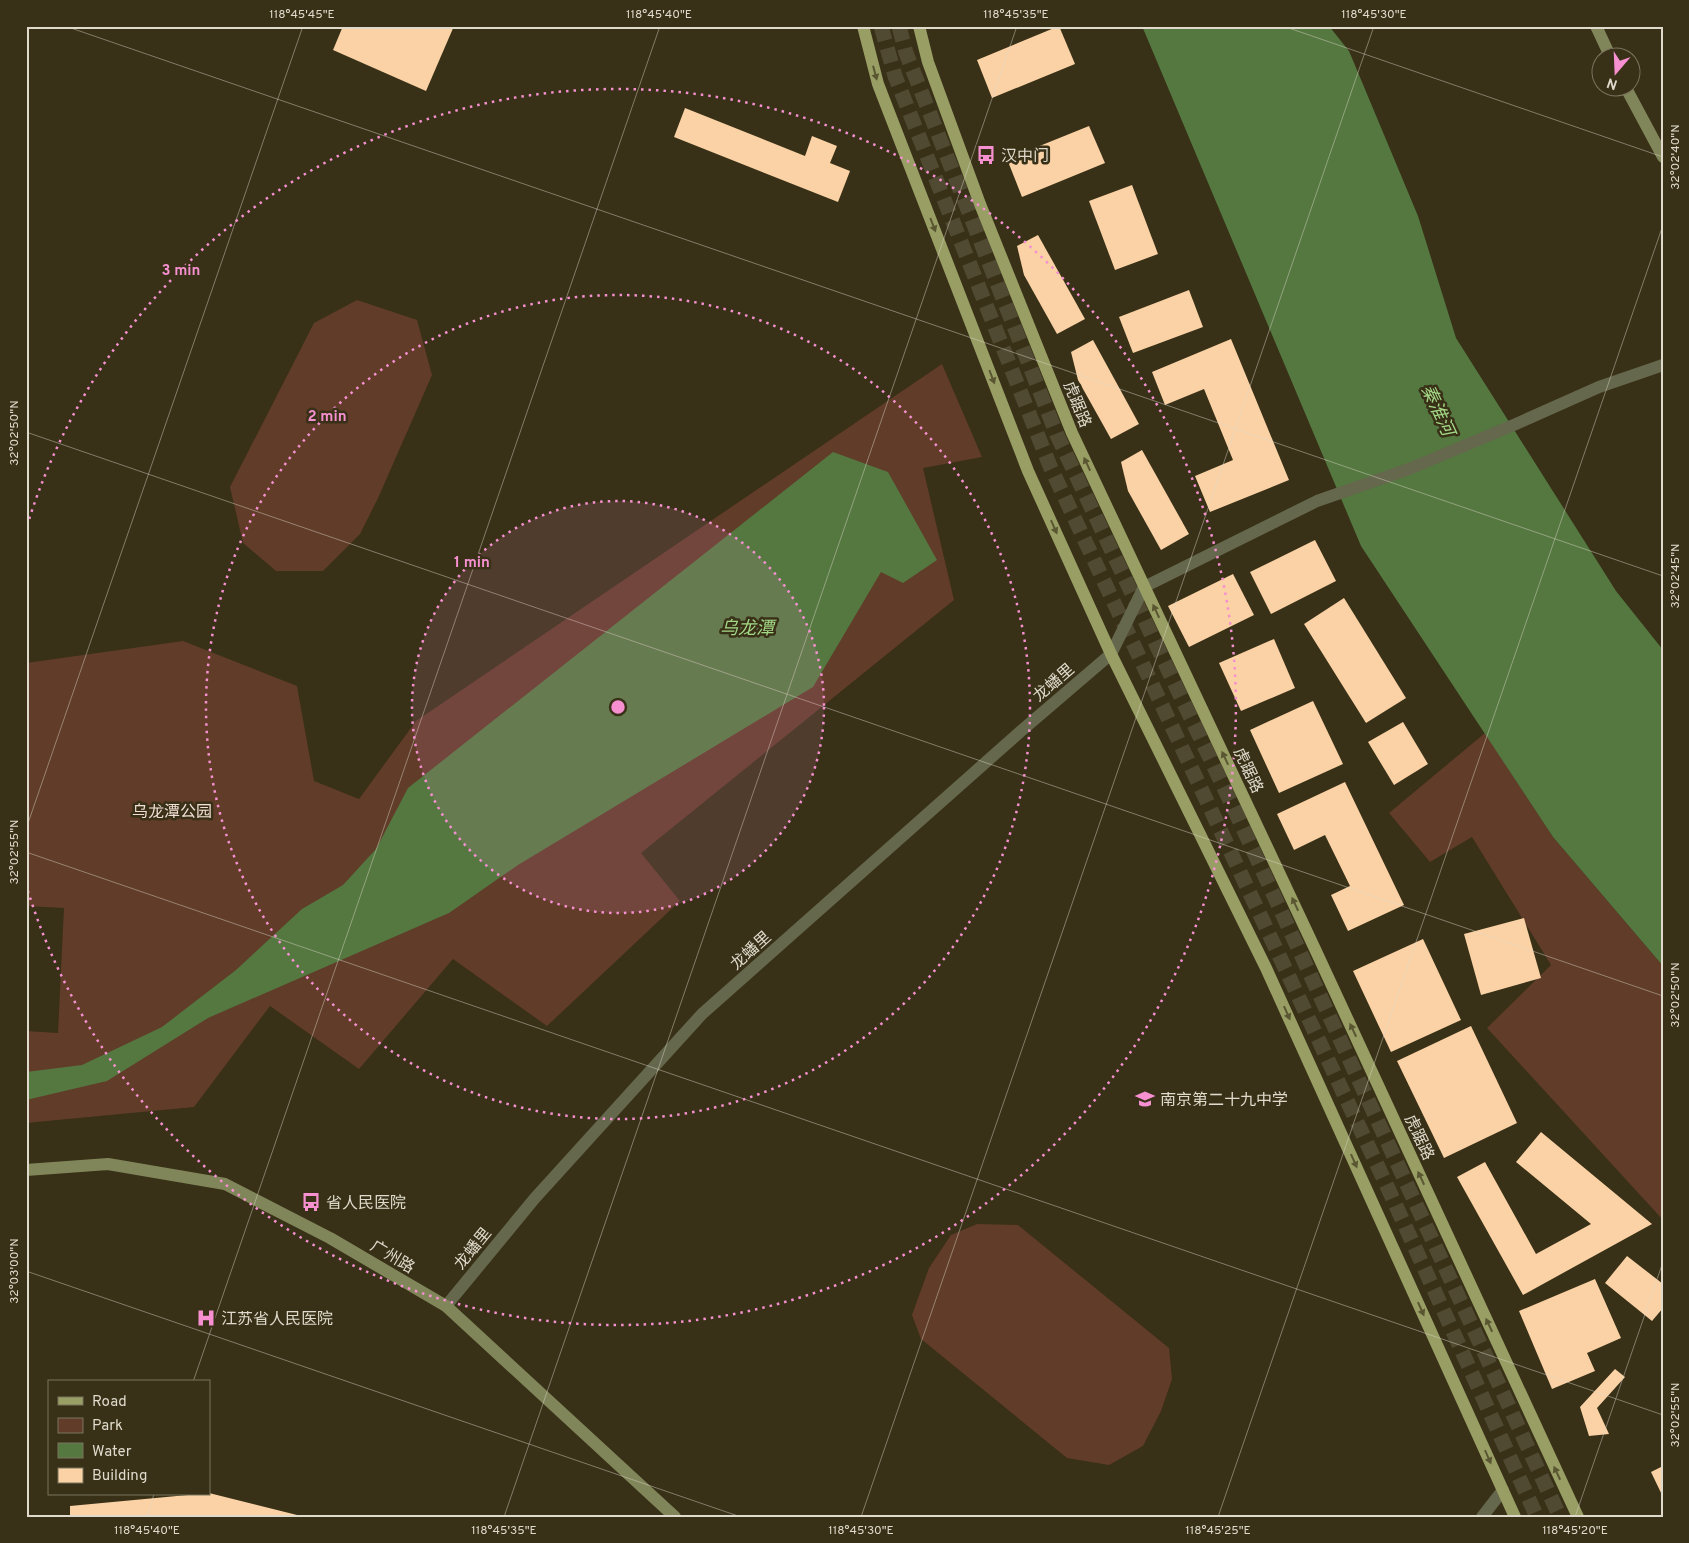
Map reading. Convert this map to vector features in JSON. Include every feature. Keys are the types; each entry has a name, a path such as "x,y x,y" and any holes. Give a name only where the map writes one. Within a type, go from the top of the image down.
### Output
{"main road":[{"path":"863,26 878,84 1028,471 1111,654 1266,968 1515,1517"},
{"name":"虎踞路","path":"919,26 928,62 983,213 1072,433 1316,948 1578,1517"},
{"path":"1596,26 1606,48"},
{"path":"1631,98 1663,157"},
{"name":"广州路","path":"26,1170 108,1164 225,1184 330,1238 446,1306 675,1517"}],"street":[{"path":"1111,654 1144,587 1317,501 1409,468 1599,387 1663,365"},
{"name":"龙蟠里","path":"446,1306 534,1198 702,1014 1021,731 1111,654"},
{"path":"1482,1517 1503,1490"}],"green space":[{"path":"357,300 417,320 432,375 379,496 360,534 323,571 276,571 243,543 230,487 314,323"},
{"name":"乌龙潭公园","path":"942,364 982,457 923,468 954,600 641,853 680,901 547,1026 453,959 359,1069 270,1006 194,1107 26,1123 26,1031 58,1033 64,908 26,906 26,663 183,641 297,686 314,781 359,799 416,721"},
{"path":"1485,733 1553,837 1663,966 1663,1220 1487,1028 1551,965 1472,837 1430,862 1389,813"},
{"path":"977,1224 1018,1225 1169,1348 1172,1379 1161,1411 1143,1446 1109,1465 1067,1458 921,1339 912,1315 929,1268 951,1235"}],"water":[{"name":"秦淮河","path":"1142,26 1329,26 1349,51 1418,216 1456,338 1616,591 1663,650 1663,966 1553,837 1361,546"},
{"name":"乌龙潭","path":"833,452 888,472 937,560 903,583 881,572 813,687 518,865 449,913 208,1018 107,1081 26,1100 26,1072 82,1065 162,1027 236,970 302,909 343,885 376,849 408,788"}],"building":[{"path":"343,26 454,26 426,91 333,50"},
{"path":"1059,26 1075,64 992,98 977,60"},
{"path":"685,108 805,156 812,136 837,146 830,163 850,171 838,202 674,137"},
{"path":"1089,126 1105,163 1022,197 1007,159"},
{"path":"1132,185 1158,254 1115,270 1089,201"},
{"path":"1038,235 1085,319 1057,334 1024,275 1017,246"},
{"path":"1189,290 1203,327 1133,353 1119,317"},
{"path":"1231,339 1289,480 1210,512 1195,476 1233,460 1204,389 1165,405 1152,372"},
{"path":"1093,340 1139,424 1111,439 1078,380 1071,352"},
{"path":"1142,450 1189,534 1161,550 1128,491 1121,462"},
{"path":"1315,540 1336,581 1271,614 1250,572"},
{"path":"1233,574 1254,615 1189,647 1168,606"},
{"path":"1344,598 1406,698 1366,723 1304,624"},
{"path":"1274,639 1295,688 1241,711 1219,663"},
{"path":"1313,701 1343,764 1279,793 1250,730"},
{"path":"1403,722 1428,764 1394,785 1368,742"},
{"path":"1345,782 1404,905 1348,931 1331,895 1350,886 1325,835 1294,850 1277,814"},
{"path":"1524,918 1541,978 1481,995 1464,934"},
{"path":"1423,939 1461,1020 1391,1052 1353,971"},
{"path":"1471,1026 1517,1123 1444,1158 1397,1061"},
{"path":"1541,1132 1652,1224 1523,1295 1457,1177 1485,1162 1536,1254 1591,1224 1516,1162"},
{"path":"1627,1256 1663,1284 1663,1308 1652,1321 1605,1283"},
{"path":"1595,1279 1621,1338 1587,1353 1595,1371 1552,1389 1519,1311"},
{"path":"1615,1369 1625,1377 1597,1408 1609,1434 1589,1436 1580,1407"},
{"path":"1663,1466 1663,1497 1651,1472"},
{"path":"210,1493 305,1517 70,1517 70,1506 177,1496 210,1496"}],"tunnel":[{"path":"881,26 895,76 1050,466 1387,1186 1537,1517"},
{"path":"899,26 906,53 1057,435 1235,811 1560,1517"}],"place":[{"name":"汉中门","path":"986,155"},
{"name":"南京第二十九中学","path":"1145,1099"},
{"name":"省人民医院","path":"311,1202"},
{"name":"江苏省人民医院","path":"206,1318"}]}
